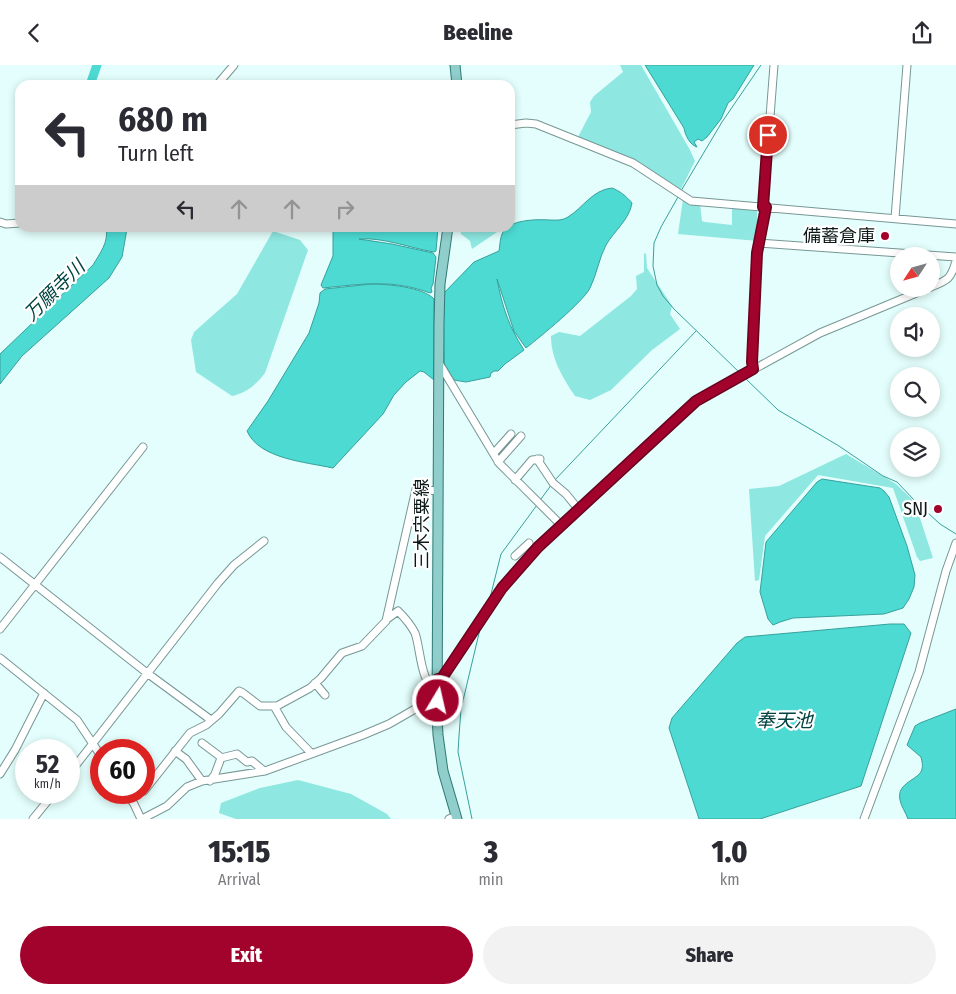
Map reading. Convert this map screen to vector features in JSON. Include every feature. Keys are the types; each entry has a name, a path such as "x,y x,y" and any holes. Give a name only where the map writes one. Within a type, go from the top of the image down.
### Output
{"main road":[{"path":"455,65 456,80"},
{"name":"三木宍粟線","path":"447,232 440,284 438,701 440,751 454,818"}],"street":[{"path":"221,80 234,65"},
{"path":"753,369 753,327 774,65"},
{"path":"895,218 907,65"},
{"path":"515,124 536,124 628,160 690,201 956,223"},
{"path":"0,222 15,223"},
{"path":"759,243 956,257"},
{"path":"940,283 952,276 956,261"},
{"path":"438,679 442,678 502,588 535,551 622,467 696,401 820,333 907,297"},
{"path":"439,363 498,462 561,525"},
{"path":"494,453 511,434"},
{"path":"498,462 521,436"},
{"path":"0,629 143,447"},
{"path":"515,480 527,464 532,460 539,459 553,483 560,488 579,510"},
{"path":"387,619 416,489 438,491"},
{"path":"96,739 228,571 264,541"},
{"path":"525,562 516,555 528,541 535,551"},
{"path":"864,819 919,672 946,571 956,543"},
{"path":"0,557 147,673 211,720"},
{"path":"155,777 190,733 206,725 219,714 239,691 260,706 274,706 294,698 315,683 342,653 362,646 387,619 398,611 415,633 427,682 432,689 438,690"},
{"path":"0,658 77,720 90,739"},
{"path":"315,683 325,695"},
{"path":"0,775 16,750 44,693"},
{"path":"134,804 141,819 167,807 187,787 206,781 264,771 363,735 389,724 430,701 438,701"},
{"path":"274,706 286,727 311,753"},
{"path":"202,743 222,758"},
{"path":"80,760 90,747"},
{"path":"175,751 186,759 206,781"},
{"path":"222,758 237,754 248,762 252,761 264,771"},
{"path":"206,781 215,774 222,758"},
{"path":"33,819 45,804"}],"shaded area":[{"path":"620,65 641,65 690,150 695,161 680,191 638,162 578,137 591,112 590,102 594,96 623,72"},
{"path":"683,199 700,204 702,221 705,222 732,225 732,208 757,211 758,241 678,234"},
{"path":"272,232 300,240 308,250 265,373 250,388 232,396 196,372 191,340 194,332 237,294"},
{"path":"461,232 497,232 472,249 470,241"},
{"path":"644,253 646,254 647,268 672,306 670,314 680,329 652,350 611,390 590,400 575,396 555,360 551,336 559,332 580,336 631,296 637,289 636,276 644,272"},
{"path":"846,454 896,484 920,507 918,512 933,558 920,561 917,557 893,488 818,475 765,536 759,580 755,581 749,489 779,486"},
{"path":"298,780 351,794 387,814 391,819 236,819 219,813 221,803 260,788"}],"water":[{"path":"645,65 754,65 733,99 728,103 721,119 707,137 702,141 698,139 694,142 697,147 688,139 684,128"},
{"path":"612,188 618,191 632,203 625,220 606,245 586,294 561,319 526,348 514,331 497,279 507,316 514,333 524,350 498,371 491,373 490,377 466,382 454,380 444,363 443,294 474,262 499,251 502,234 503,232 515,232 515,224 530,220 563,219 605,189"},
{"path":"126,232 122,257 109,278 22,356 0,384 0,354 93,265 105,243 107,233"},
{"path":"333,232 438,232 436,251 434,252 387,241 359,239 433,253 436,257 432,292 430,293 390,284 364,284 323,288 321,285 333,256"},
{"path":"371,284 413,289 434,299 434,380 420,371 406,382 394,395 383,414 333,468 284,458 262,448 247,431 268,401 309,333 319,303 320,293 325,289"},
{"path":"822,479 880,488 884,491 889,497 907,546 915,575 914,587 903,608 884,614 793,618 773,625 768,619 760,592 766,542 817,482"},
{"name":"奉天池","path":"904,624 911,633 861,786 760,819 699,819 669,728 672,718 737,643 745,637"},
{"path":"956,709 956,819 908,819 901,802 901,789 917,776 922,769 921,757 907,745 915,726"}],"waterway":[{"name":"万願寺川","path":"92,80 97,65"},
{"path":"681,191 722,122 761,65"},
{"path":"678,197 654,243 653,266 657,285 674,309 740,373"},
{"path":"554,481 696,331"},
{"path":"744,377 778,410 839,446 883,476 897,482 940,524 956,534"},
{"path":"541,499 552,484"},
{"path":"489,602 501,554 537,505"},
{"path":"472,819 458,752 461,709 481,625"}],"place":[{"name":"備蓄倉庫","path":"885,236"},
{"name":"SNJ","path":"938,509"}],"route":[{"path":"438,701 438,679 442,678 502,588 538,547 696,401 753,369 757,253 766,207 763,207 768,135"}]}
